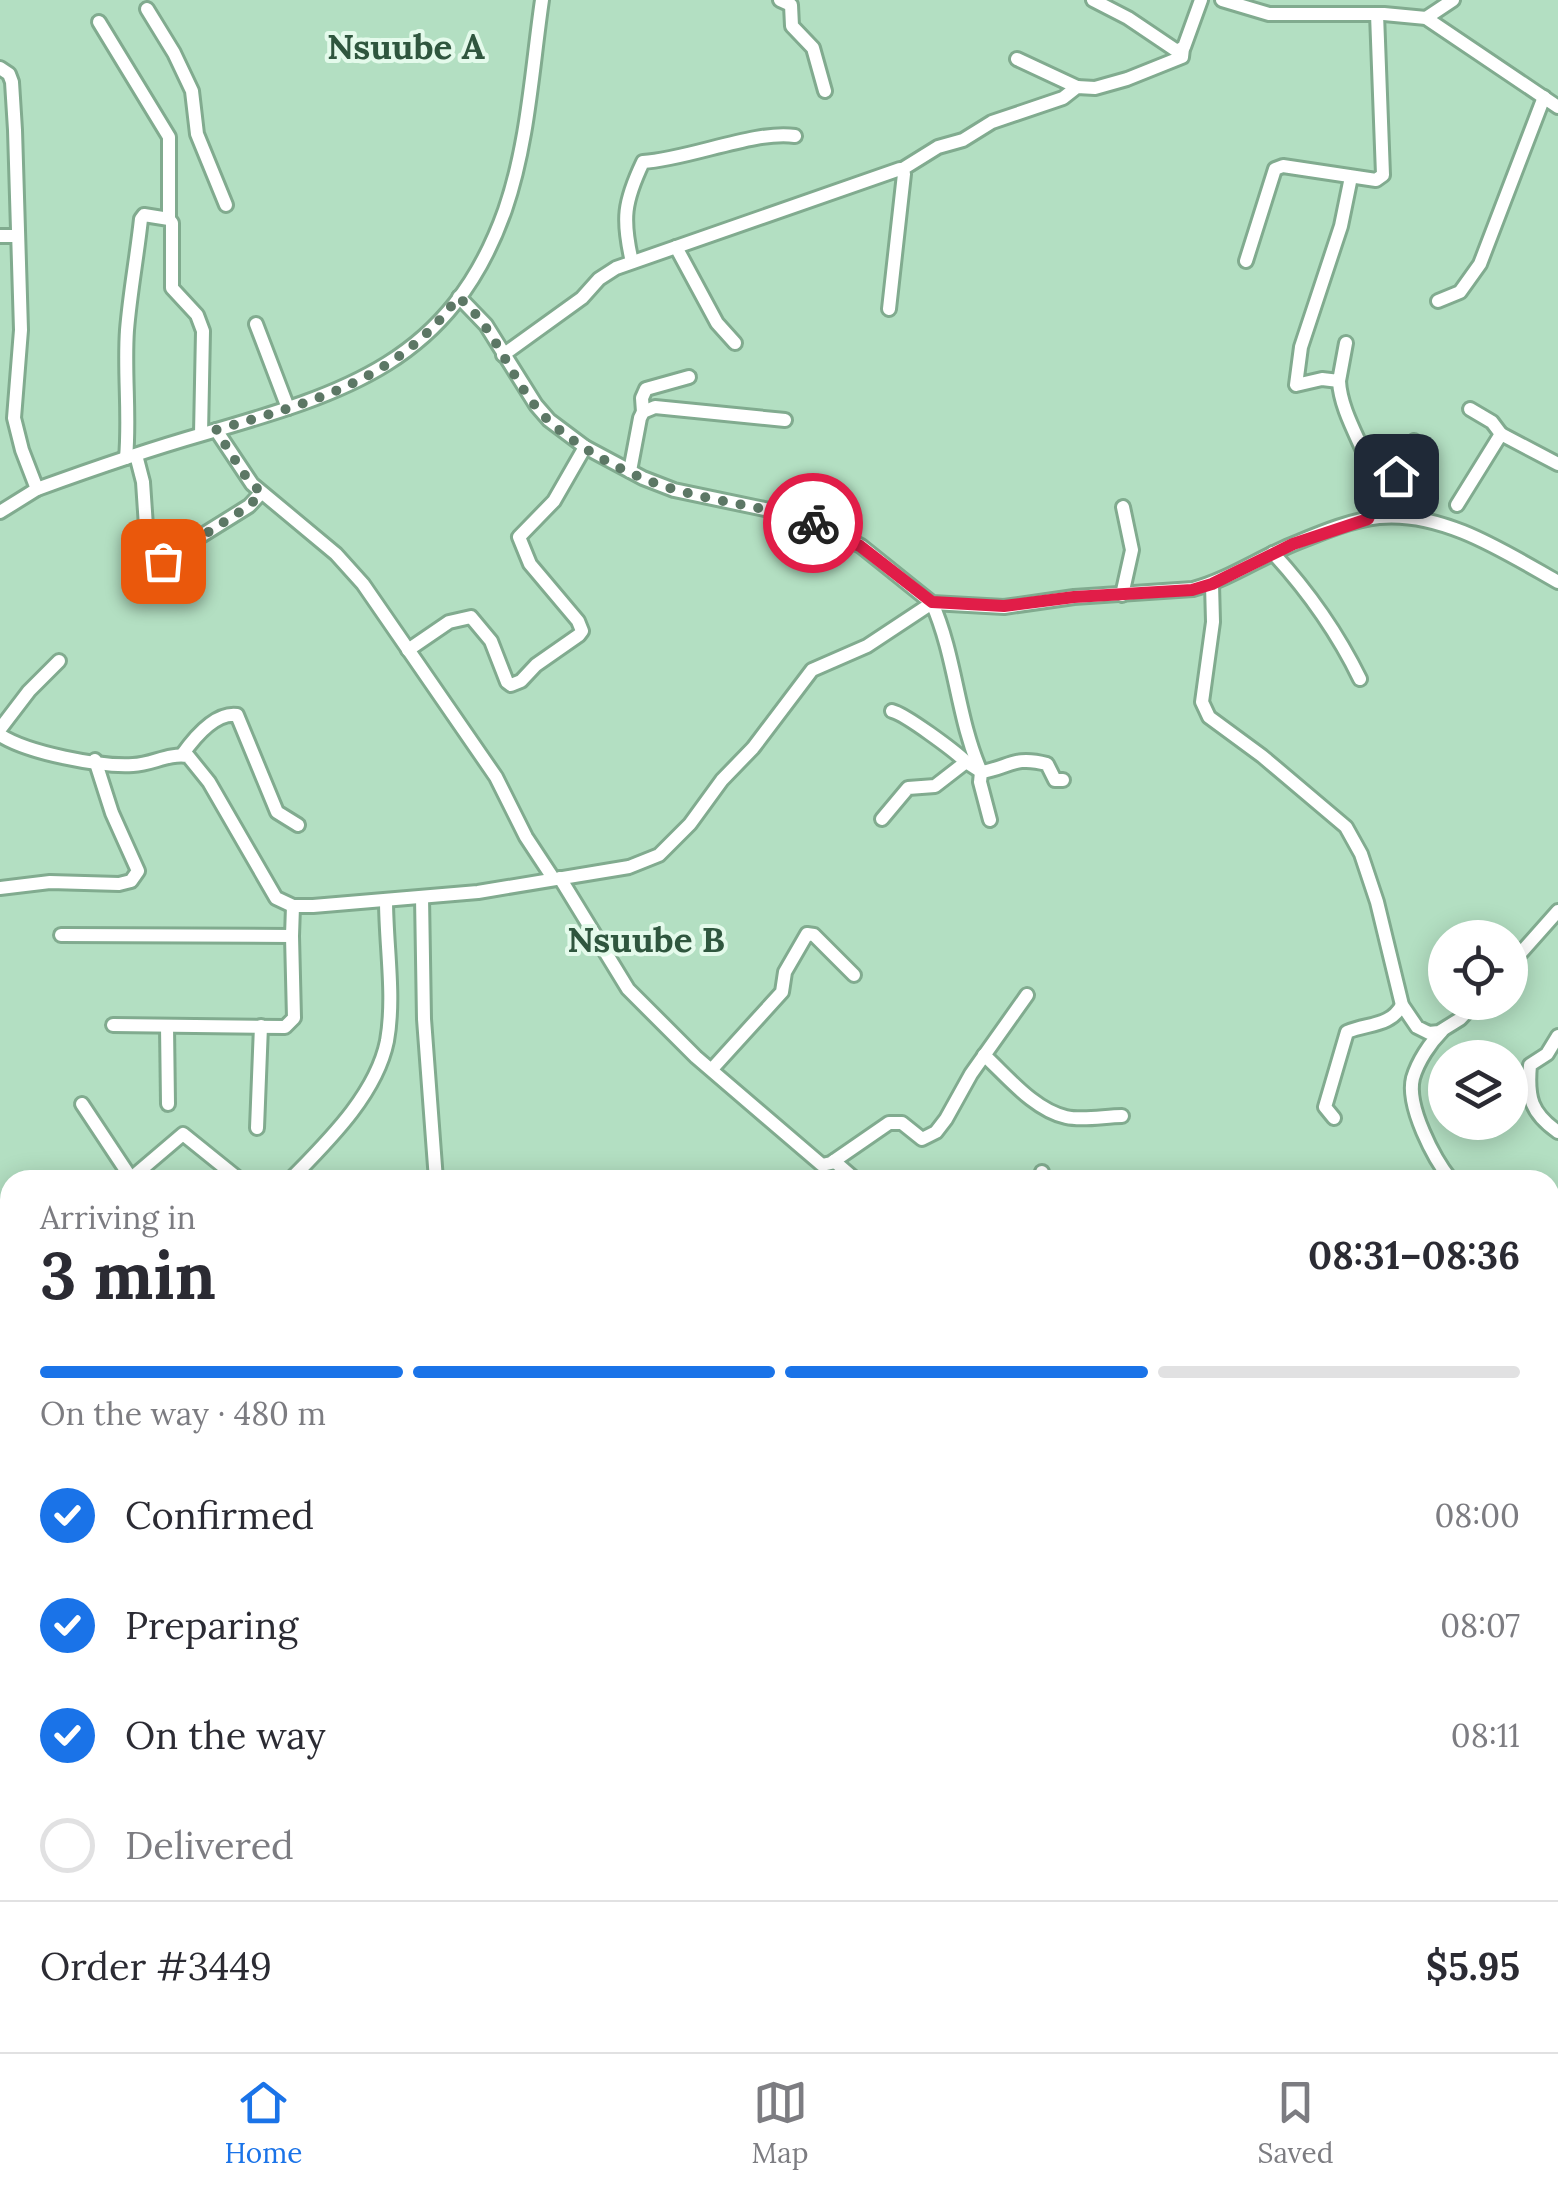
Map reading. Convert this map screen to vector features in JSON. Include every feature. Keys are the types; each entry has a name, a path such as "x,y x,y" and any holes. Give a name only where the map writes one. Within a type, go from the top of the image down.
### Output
{"street":[{"path":"0,512 37,489 357,383 400,357 440,323 492,241 506,209 522,137 542,0"},
{"path":"780,0 791,5 792,26 813,48 824,91"},
{"path":"1093,0 1128,18 1174,50 1183,48"},
{"path":"1017,59 1077,87 1095,88 1127,79 1182,57 1201,0"},
{"path":"1222,0 1268,14 1426,18 1558,107"},
{"path":"1426,18 1453,0"},
{"path":"147,8 192,91 197,134 226,206"},
{"path":"1246,261 1274,169 1283,166 1380,179 1384,169 1376,14"},
{"path":"100,22 169,137 172,288 197,315 204,331 201,434"},
{"path":"0,68 12,82 21,330 14,418 37,489"},
{"path":"503,355 582,298 607,272 901,170 938,147 963,140 992,122 1063,98 1077,87"},
{"path":"1438,300 1460,292 1480,264 1544,97"},
{"path":"632,262 625,212 627,194 642,162 671,160 776,133 795,136"},
{"path":"0,151 6,150 16,191"},
{"path":"889,309 904,179 901,170"},
{"path":"1339,381 1322,379 1296,385 1302,347 1341,226 1351,177"},
{"path":"169,219 144,215 140,219 127,330 131,456 143,482 148,556 156,564 249,506 261,493"},
{"path":"0,236 18,236"},
{"path":"676,246 717,323 735,343"},
{"path":"458,297 481,318 536,405 585,447 674,490 780,512 834,532 860,546 932,602 946,634 990,820"},
{"path":"256,324 288,408"},
{"path":"1346,343 1339,381 1344,413 1374,480 1376,500"},
{"path":"630,471 646,389 689,378"},
{"path":"644,412 663,406 784,420"},
{"path":"1470,409 1492,422 1501,434 1558,464"},
{"path":"216,430 261,493 350,569 496,777 526,837 557,878 621,982 819,1163 834,1161 889,1123 902,1124 922,1140 929,1138 946,1119 1026,995"},
{"path":"1457,504 1501,434"},
{"path":"1368,519 1376,500 1408,458 1414,441"},
{"path":"408,650 449,622 471,617 491,641 508,685 516,685 536,665 578,636 582,631 578,621 530,564 519,538 554,501 585,447"},
{"path":"1122,595 1132,550 1123,507"},
{"path":"59,661 29,691 0,732 55,756 136,766 182,755 193,760 268,887 276,898 293,906 478,892 629,867 659,855 753,748 812,670 867,646 932,602 1004,606 1074,597 1192,590 1273,554 1368,519 1393,517 1442,525 1502,551 1558,582"},
{"path":"1273,554 1304,589 1339,640 1360,680"},
{"path":"1212,584 1212,622 1202,702 1205,710 1220,728 1262,756 1346,827 1361,854 1377,902 1408,1018 1423,1031 1444,1030"},
{"path":"892,711 952,748 981,772"},
{"path":"182,755 198,734 226,714 237,715 277,812 298,825"},
{"path":"0,888 63,881 119,884 132,880 138,871 112,814 95,760"},
{"path":"981,772 1007,762 1035,760 1050,767 1056,780 1064,780"},
{"path":"882,819 908,788 935,786 966,762"},
{"path":"422,897 424,1018 435,1170"},
{"path":"299,1170 355,1105 380,1062 389,1010 386,900"},
{"path":"114,1026 285,1027 294,1018 293,906"},
{"path":"1528,946 1558,912"},
{"path":"712,1069 782,992 785,972 807,934 814,935 854,975"},
{"path":"61,935 292,936"},
{"path":"1334,1118 1324,1107 1348,1032 1388,1021 1397,1016 1402,1005"},
{"path":"1443,1170 1430,1150 1412,1092 1413,1077 1430,1044 1455,1020"},
{"path":"167,1026 168,1104"},
{"path":"257,1128 261,1026"},
{"path":"1558,1036 1547,1054 1530,1066 1528,1085 1529,1104 1540,1120 1558,1132"},
{"path":"984,1056 1028,1096 1056,1114 1076,1118 1122,1116"},
{"path":"82,1104 124,1170"},
{"path":"141,1170 183,1134 228,1170"},
{"path":"834,1161 844,1170"}],"way so far":[{"path":"163,561 249,506 261,493 216,430 357,383 418,344 440,323 458,297 476,311 536,405 585,447 656,484 813,523"}],"district":[{"name":"Nsuube A","path":"406,47"},
{"name":"Nsuube B","path":"646,940"}],"route":[{"path":"813,523 860,546 932,602 954,606 1032,604 1074,597 1192,590 1212,584 1293,544 1368,519 1376,500 1396,476"}]}
